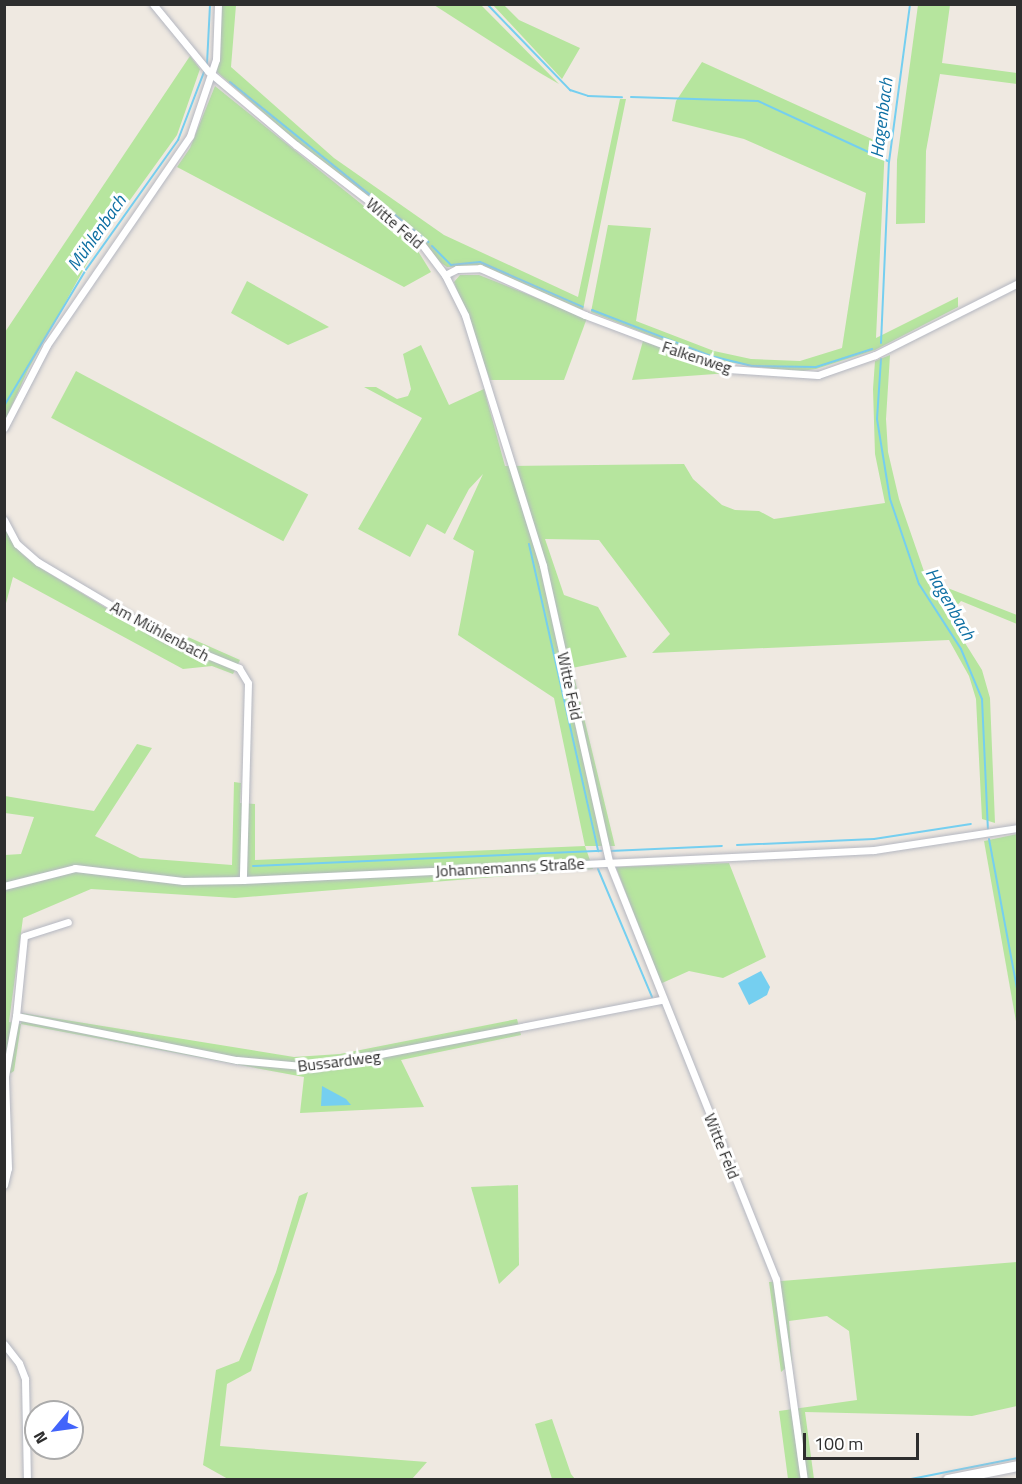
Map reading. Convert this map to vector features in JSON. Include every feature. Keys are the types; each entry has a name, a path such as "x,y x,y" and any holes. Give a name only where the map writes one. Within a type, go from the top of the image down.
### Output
{"street":[{"name":"Witte Feld","path":"153,4 212,74 296,145 417,238 445,275 465,315 543,567 609,862 661,1000 776,1278 804,1479"},
{"path":"4,428 47,345 95,269 176,159 190,136 212,74 218,4"},
{"name":"Falkenweg","path":"445,275 457,269 480,268 585,315 728,369 818,375 875,355 1017,283"},
{"name":"Am Mühlenbach","path":"4,520 17,544 38,562 166,638 239,668 248,682 243,880"},
{"name":"Johannemanns Straße","path":"4,886 75,868 183,881 243,880 874,850 1017,828"},
{"path":"4,1185 8,1168 5,1076 16,1016 24,936 68,922"},
{"name":"Bussardweg","path":"16,1016 237,1060 313,1067 661,1000"},
{"path":"4,1344 19,1363 25,1379 27,1479"},
{"path":"948,1479 1017,1466"}],"green space":[{"path":"220,5 236,5 231,67 334,158 444,235 578,297 620,99 626,99 583,310 481,266 447,267 440,262 417,234 297,142 217,72"},
{"path":"434,5 481,5 559,84 540,73"},
{"path":"493,5 504,5 519,20 580,48 562,79"},
{"path":"918,5 950,5 942,63 1017,73 1017,84 940,74 926,151 925,223 896,224 897,160"},
{"path":"190,56 200,69 177,135 96,247 28,370 5,421 5,332"},
{"path":"702,62 885,145 876,338 958,297 958,307 875,350 816,369 793,372 710,359 591,312 608,225 651,228 636,321 714,351 751,359 800,361 842,348 866,193 744,139 672,121 676,101"},
{"path":"215,86 416,248 431,272 404,287 177,167 190,148"},
{"path":"460,275 479,275 587,318 564,380 490,380 454,282"},
{"path":"247,281 329,327 288,345 231,313"},
{"path":"643,341 729,373 632,380"},
{"path":"421,345 449,405 484,389 505,466 684,464 693,479 722,505 735,510 759,511 774,519 885,503 875,454 873,389 875,361 890,355 886,419 888,452 899,499 927,580 1017,615 1017,624 961,601 948,616 982,670 990,698 995,823 982,819 976,699 969,676 949,640 652,653 670,634 599,540 545,539 564,595 598,607 627,657 572,668 615,846 585,846 554,698 458,635 474,551 453,539 483,474 469,489 445,534 427,524 410,557 358,529 422,418 364,387 376,387 397,399 408,396 411,389 403,354"},
{"path":"76,371 308,494 283,541 51,418"},
{"path":"4,527 22,554 37,566 167,645 188,637 240,660 233,674 212,666 183,669 13,577 5,607"},
{"path":"137,744 152,748 95,836 140,858 232,865 234,782 241,783 240,803 255,804 255,860 585,846 593,869 235,898 91,889 23,918 9,1022 21,1024 14,1071 5,1077 5,855 21,854 34,817 5,813 5,796 94,811"},
{"path":"1018,834 1017,1027 984,841"},
{"path":"729,863 766,957 723,978 689,971 660,984 616,867"},
{"path":"22,1013 294,1057 340,1054 517,1019 521,1035 401,1060 424,1107 300,1113 304,1077 21,1024"},
{"path":"518,1185 519,1265 499,1284 471,1187"},
{"path":"308,1192 251,1371 227,1384 220,1446 427,1462 412,1479 228,1479 203,1465 216,1370 239,1361 276,1272 299,1196"},
{"path":"1017,1262 1017,1406 972,1416 805,1412 814,1479 788,1479 779,1411 857,1400 849,1331 827,1316 789,1321 792,1363 781,1372 769,1282"},
{"path":"552,1419 571,1474 575,1479 552,1479 535,1424"}],"water":[{"path":"761,971 770,987 767,995 749,1005 738,983"},
{"path":"322,1086 346,1099 351,1105 321,1106"}],"waterway":[{"name":"Mühlenbach","path":"207,64 210,4"},
{"path":"487,4 570,90 588,96 622,97"},
{"name":"Hagenbach","path":"881,343 889,162 910,4"},
{"name":"Mühlenbach","path":"4,406 85,271 178,140 204,72"},
{"path":"230,82 428,242"},
{"path":"631,97 758,101 888,161"},
{"path":"432,246 451,265 480,262 583,307"},
{"path":"592,310 711,356 752,366 816,367 872,349"},
{"name":"Hagenbach","path":"881,359 877,419 890,499 919,584 961,649 982,699 988,829"},
{"path":"529,544 598,851"},
{"path":"737,845 874,839 971,824"},
{"name":"Hagenbach","path":"989,839 1018,994"},
{"path":"610,851 722,846"},
{"path":"253,866 602,851"},
{"path":"598,869 652,997"},
{"path":"906,1480 1018,1458"}]}
